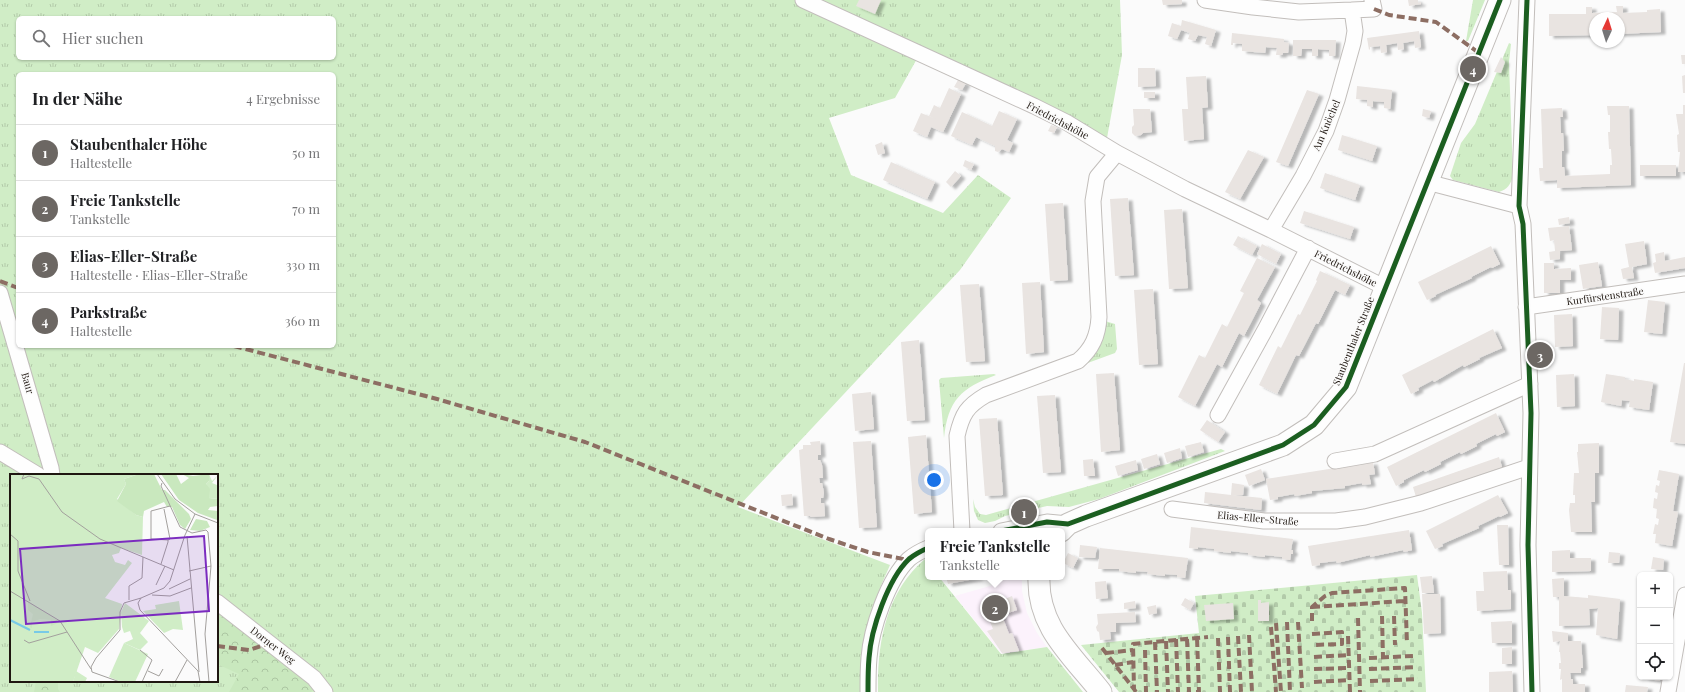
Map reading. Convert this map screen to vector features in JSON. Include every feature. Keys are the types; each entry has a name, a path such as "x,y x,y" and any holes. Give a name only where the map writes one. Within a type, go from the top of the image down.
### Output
{"main road":[{"name":"Staubenthaler Straße","path":"1064,527 1283,446 1314,425 1346,387 1384,287 1500,0"},
{"path":"1039,580 1038,592 1041,607 1052,632 1100,692"}],"street":[{"name":"Friedrichshöhe","path":"804,0 1034,106 1066,122 1117,153 1190,192 1308,248 1384,287"},
{"path":"1205,0 1299,12 1374,9 1372,0"},
{"path":"1527,0 1519,206 1523,224 1530,384 1531,435 1528,553 1532,692"},
{"name":"Am Knöchel","path":"1271,230 1303,176 1326,131 1337,100 1354,37 1355,31 1352,10"},
{"path":"962,528 957,436 965,411 974,401 986,395 1078,361 1086,355 1093,344 1097,333 1099,318 1093,202 1097,177 1117,153"},
{"path":"1427,182 1519,206"},
{"name":"Friedrichshöhe","path":"1218,415 1308,248"},
{"name":"Kurfürstenstraße","path":"1526,307 1685,284"},
{"name":"Baur","path":"0,293 16,346"},
{"name":"Baur","path":"16,348 52,474"},
{"path":"1335,461 1375,454 1530,384"},
{"path":"0,452 36,474"},
{"name":"Elias-Eller-Straße","path":"1172,509 1264,521 1336,521 1365,517 1421,503 1529,467"},
{"path":"1016,528 1047,522 1064,527"},
{"path":"868,692 869,657 872,636 890,586 908,560 916,553 925,549"},
{"path":"1668,692 1685,595"},
{"name":"Dorner Weg","path":"218,603 314,678 325,692"}],"shaded area":[{"path":"1004,580 1022,580 1022,591 1027,613 1037,633 1047,647 1002,654 955,596 990,586"}],"green space":[{"path":"0,0 1120,0 1122,55 1107,138 918,57 895,98 829,118 851,175 943,213 978,175 1011,198 960,270 738,507 890,565 877,597 864,642 861,692 0,692"},
{"path":"1473,0 1485,0 1468,41 1466,41"},
{"path":"1509,43 1511,44 1509,62 1513,176 1511,182 1505,190 1499,192 1453,180 1450,176 1461,143 1475,124"},
{"path":"1105,321 1115,324 1117,349 1115,353 1074,368"},
{"path":"996,375 974,385 958,397 949,414 944,438 939,380 941,378"},
{"path":"1221,449 1225,451 1099,499 1069,507 1047,506 1005,516 995,521 985,523 978,520 974,511 973,499 975,507 980,514 986,515"},
{"path":"925,559 925,580 941,580 1001,654 1047,647 1083,692 878,692 879,655 886,620 901,587 912,572"},
{"path":"1417,575 1422,613 1426,692 1119,692 1081,645 1199,633 1195,596"},
{"path":"218,612 315,688 311,692 229,692 239,674 218,664"},
{"path":"36,682 58,682 58,689 60,692 34,692"}],"building":[{"path":"859,0 881,0 875,14 856,6"},
{"path":"1162,0 1182,0 1182,4 1163,5"},
{"path":"1408,0 1418,0 1418,3 1421,2 1421,4 1409,6"},
{"path":"1616,6 1623,6 1623,12 1617,12"},
{"path":"1586,7 1592,7 1592,12 1589,12 1589,35 1549,36 1549,14 1586,14"},
{"path":"1660,9 1661,32 1625,34 1625,13 1647,12 1647,10"},
{"path":"1182,20 1216,30 1211,46 1205,44 1207,37 1198,35 1195,41 1188,39 1190,33 1181,30 1177,39 1168,36 1172,23 1181,26"},
{"path":"1419,31 1421,47 1415,48 1414,41 1403,43 1404,49 1398,50 1397,43 1386,45 1387,52 1381,53 1380,46 1370,47 1369,50 1367,38"},
{"path":"1232,33 1284,39 1284,42 1289,43 1288,53 1276,55 1277,48 1266,47 1265,53 1242,51 1242,44 1233,43 1233,45 1231,45"},
{"path":"1293,40 1336,40 1335,56 1329,56 1329,50 1318,49 1318,56 1312,56 1312,49 1302,49 1301,56 1293,56"},
{"path":"1681,55 1685,55 1685,64 1682,64"},
{"path":"1501,57 1505,62 1501,73 1494,72"},
{"path":"1138,68 1155,68 1156,86 1138,87"},
{"path":"1685,75 1685,93 1683,93 1682,76"},
{"path":"1206,76 1208,107 1202,108 1204,139 1184,141 1182,109 1188,109 1186,77"},
{"path":"958,80 966,83 962,90 954,87"},
{"path":"1357,86 1392,90 1390,109 1384,108 1384,102 1373,101 1373,107 1367,106 1367,100 1356,99"},
{"path":"949,88 961,94 943,132 931,127 927,137 913,131 921,113 936,119 929,116 934,105 940,108"},
{"path":"1307,90 1319,94 1288,166 1276,162"},
{"path":"1144,92 1155,92 1155,98 1144,98"},
{"path":"1683,105 1685,105 1685,172 1678,172 1680,152 1678,152 1677,135 1679,134 1676,114 1683,114"},
{"path":"1607,106 1629,106 1631,185 1557,188 1557,180 1540,181 1539,168 1543,168 1541,109 1562,108 1563,117 1560,117 1564,151 1562,151 1562,167 1564,167 1565,176 1610,174 1610,165 1612,165 1608,132 1610,132 1610,115 1608,115"},
{"path":"1133,109 1150,109 1152,132 1135,136 1132,133 1132,127 1134,125"},
{"path":"1423,109 1431,111 1429,118 1422,116"},
{"path":"999,111 1017,119 1007,140 1013,143 1009,152 1002,149 998,152 995,151 995,146 976,137 972,145 951,136 962,112 992,126"},
{"path":"1051,125 1057,127 1054,133 1048,131"},
{"path":"1342,135 1377,146 1372,161 1338,150"},
{"path":"882,142 885,153 878,155 875,145"},
{"path":"1248,150 1264,157 1240,199 1225,192"},
{"path":"965,160 974,164 971,170 963,166"},
{"path":"891,162 935,182 927,199 883,180"},
{"path":"1640,165 1676,165 1676,176 1640,176"},
{"path":"955,171 961,176 951,187 946,182"},
{"path":"1325,173 1360,185 1355,200 1320,188"},
{"path":"1128,198 1134,275 1115,276 1110,199"},
{"path":"1063,203 1068,280 1050,281 1045,204"},
{"path":"1182,209 1188,288 1169,289 1164,210"},
{"path":"1304,211 1354,227 1350,239 1300,223"},
{"path":"1569,217 1570,223 1559,225 1558,219"},
{"path":"1569,226 1572,250 1560,251 1560,259 1550,260 1549,252 1555,251 1554,240 1550,241 1548,228"},
{"path":"1238,236 1257,246 1252,255 1233,245"},
{"path":"1644,241 1647,264 1632,267 1634,278 1623,279 1621,269 1629,267 1625,244"},
{"path":"1262,244 1281,254 1276,264 1257,254"},
{"path":"1491,246 1500,264 1492,268 1491,267 1427,300 1418,282"},
{"path":"1664,252 1665,261 1685,257 1685,268 1655,273 1653,263 1656,262 1655,254"},
{"path":"1257,258 1275,267 1257,300 1261,303 1244,336 1239,333 1222,367 1217,364 1195,406 1178,397 1199,355 1205,358 1222,324 1227,327 1244,293 1240,291"},
{"path":"1598,262 1602,286 1583,289 1579,265"},
{"path":"1544,263 1554,263 1554,269 1571,268 1571,280 1560,280 1560,293 1544,293"},
{"path":"1320,271 1350,285 1345,295 1335,290 1318,324 1316,323 1299,356 1296,355 1277,394 1259,385 1278,346 1281,348 1298,314 1300,315 1317,281 1316,280"},
{"path":"1040,282 1044,352 1026,354 1022,283"},
{"path":"979,284 985,361 966,362 960,285"},
{"path":"1153,289 1158,364 1139,365 1134,290"},
{"path":"1648,300 1665,302 1662,334 1644,332"},
{"path":"1602,307 1619,308 1618,340 1600,339"},
{"path":"1572,314 1573,346 1555,347 1554,315"},
{"path":"1493,329 1502,348 1479,358 1480,359 1464,367 1463,365 1434,382 1433,380 1418,388 1419,390 1411,394 1402,375"},
{"path":"919,340 925,420 907,421 901,342"},
{"path":"1685,363 1685,444 1670,442"},
{"path":"1114,373 1120,450 1101,452 1096,374"},
{"path":"1574,374 1575,406 1557,407 1556,375"},
{"path":"1606,374 1625,377 1625,379 1634,381 1634,379 1653,382 1649,410 1629,407 1630,401 1622,400 1621,406 1601,402"},
{"path":"871,392 874,429 855,431 852,394"},
{"path":"1055,395 1061,472 1043,473 1037,396"},
{"path":"1496,413 1505,432 1497,436 1496,434 1476,444 1477,446 1461,454 1460,452 1440,462 1441,464 1425,472 1424,470 1404,480 1404,482 1396,486 1387,467"},
{"path":"997,418 1003,495 985,496 979,419"},
{"path":"1207,420 1225,432 1218,442 1200,430"},
{"path":"926,435 932,512 914,514 908,437"},
{"path":"820,441 821,455 818,455 818,460 820,460 822,465 823,478 819,478 820,483 822,483 824,493 823,498 821,498 821,503 824,503 825,516 804,516 799,450 803,449 803,445 811,445 810,442"},
{"path":"871,441 877,527 859,528 853,442"},
{"path":"1201,442 1204,452 1188,457 1185,446"},
{"path":"1599,443 1599,473 1595,473 1595,502 1591,502 1592,532 1571,532 1569,510 1570,503 1575,503 1575,495 1573,495 1574,473 1579,473 1577,452 1578,444"},
{"path":"1180,448 1182,458 1167,463 1164,453"},
{"path":"1157,454 1160,464 1144,469 1141,459"},
{"path":"1499,457 1502,467 1416,497 1413,487"},
{"path":"1093,459 1095,476 1084,476 1083,460"},
{"path":"1136,460 1138,470 1118,476 1115,466"},
{"path":"1373,462 1375,474 1369,475 1371,484 1362,485 1362,483 1345,486 1345,488 1312,491 1312,493 1295,496 1294,494 1270,500 1266,479"},
{"path":"1261,469 1265,480 1249,486 1245,475"},
{"path":"1659,470 1679,474 1673,511 1678,512 1672,546 1655,543 1656,534 1653,534 1655,524 1658,525 1659,519 1656,518 1657,509 1653,508 1654,498 1657,499 1658,493 1655,492 1656,485 1659,486 1660,481 1657,480"},
{"path":"1232,483 1244,485 1243,495 1233,495 1262,498 1261,510 1204,503 1205,492 1231,495"},
{"path":"792,494 793,505 782,506 781,495"},
{"path":"1498,495 1508,513 1478,526 1479,528 1442,544 1443,546 1435,549 1426,531"},
{"path":"1497,525 1508,525 1509,565 1499,565"},
{"path":"1191,527 1293,539 1291,550 1293,550 1293,554 1291,554 1290,560 1282,559 1282,557 1248,555 1248,553 1231,551 1231,553 1214,551 1214,549 1198,547 1198,549 1189,548"},
{"path":"1409,530 1412,550 1404,552 1403,550 1370,557 1370,555 1337,563 1336,561 1320,563 1320,565 1312,566 1308,546"},
{"path":"1080,545 1097,547 1095,558 1079,557"},
{"path":"1100,548 1188,558 1185,578 1177,577 1177,575 1165,574 1165,576 1147,574 1148,572 1136,571 1136,573 1119,571 1119,569 1098,569"},
{"path":"1570,550 1570,558 1591,558 1591,571 1552,572 1552,551"},
{"path":"1609,552 1620,553 1619,563 1608,563"},
{"path":"1068,553 1078,558 1073,568 1065,564 1065,559"},
{"path":"1653,557 1664,559 1663,570 1651,569"},
{"path":"1507,571 1508,590 1511,590 1511,609 1477,611 1476,591 1484,591 1483,572"},
{"path":"1432,576 1434,593 1422,593 1420,577"},
{"path":"1564,578 1564,596 1588,598 1588,595 1620,599 1617,639 1596,635 1598,608 1589,609 1590,625 1559,626 1559,597 1553,597 1552,579"},
{"path":"947,580 969,580 948,584"},
{"path":"1106,581 1108,598 1096,599 1095,582"},
{"path":"1422,594 1440,594 1441,633 1424,634"},
{"path":"1012,596 1017,610 1005,614 1000,601"},
{"path":"1185,598 1194,603 1190,610 1181,605"},
{"path":"1258,600 1261,600 1261,603 1269,602 1269,621 1258,621"},
{"path":"1135,601 1136,608 1124,609 1124,603"},
{"path":"997,603 1009,634 1012,633 1019,651 1002,653 987,631 993,629 984,607"},
{"path":"1233,603 1234,619 1206,621 1204,605"},
{"path":"1156,605 1157,613 1149,615 1147,607"},
{"path":"1135,612 1136,622 1116,623 1116,632 1110,632 1111,639 1100,640 1099,632 1097,631 1096,627 1098,624 1097,614"},
{"path":"1512,621 1512,643 1492,643 1491,622"},
{"path":"1552,631 1568,633 1568,641 1581,641 1583,668 1581,668 1581,673 1570,673 1571,679 1573,679 1573,684 1585,684 1585,692 1562,692 1562,679 1560,680 1561,669 1559,669 1559,663 1561,663 1559,652 1560,641 1553,642"},
{"path":"1512,647 1512,664 1502,664 1502,648"},
{"path":"1512,671 1513,692 1489,692 1489,672"},
{"path":"1626,685 1648,687 1647,692 1625,692"}],"marked path":[{"path":"1374,9 1389,15 1436,22 1479,53"},
{"path":"0,281 16,287"},
{"path":"242,348 437,399 585,442 829,539 868,552 908,560"},
{"path":"1312,621 1312,607 1325,596 1332,593 1405,588 1407,644"},
{"path":"1312,607 1405,601"},
{"path":"1382,616 1383,657"},
{"path":"1394,616 1395,645"},
{"path":"1358,618 1360,692"},
{"path":"1287,622 1290,692"},
{"path":"1298,622 1302,688"},
{"path":"1276,623 1281,692"},
{"path":"1271,627 1276,692"},
{"path":"1312,634 1342,632 1342,644 1313,645"},
{"path":"1249,635 1252,692"},
{"path":"1238,636 1241,692"},
{"path":"1348,636 1350,692"},
{"path":"1136,692 1134,689 1133,644 1208,637"},
{"path":"1228,637 1230,692"},
{"path":"1196,692 1199,692 1197,638"},
{"path":"1218,638 1220,692"},
{"path":"1176,639 1178,692"},
{"path":"1187,639 1189,692"},
{"path":"1166,641 1168,692"},
{"path":"1155,642 1157,692"},
{"path":"218,646 249,650 270,643"},
{"path":"1102,648 1134,689"},
{"path":"1106,653 1133,650"},
{"path":"1145,650 1146,692"},
{"path":"1314,657 1349,655"},
{"path":"1369,658 1413,656"},
{"path":"1115,665 1133,662"},
{"path":"1369,669 1417,667"},
{"path":"1314,669 1350,668"},
{"path":"1370,681 1418,679"},
{"path":"1314,682 1350,680"}],"cycle path":[{"path":"1016,528 1047,522 1068,524 1283,445 1314,425 1346,387 1500,0"},
{"path":"1527,0 1519,206 1523,224 1531,413 1528,545 1532,692"},
{"path":"868,692 870,646 882,605 894,579 901,568 911,557 925,550"}],"place":[{"name":"Parkstraße","path":"1473,69"},
{"name":"Elias-Eller-Straße","path":"1540,355"},
{"name":"Staubenthaler Höhe","path":"1024,512"},
{"name":"Freie Tankstelle","path":"995,608"}]}
